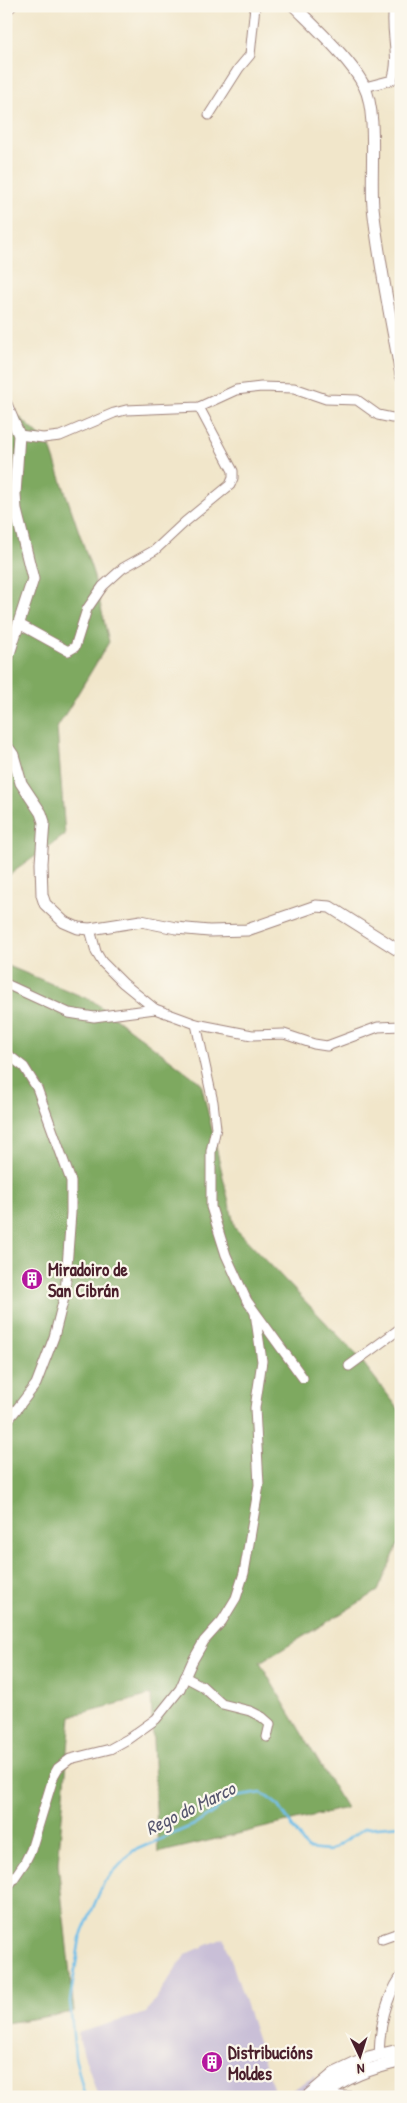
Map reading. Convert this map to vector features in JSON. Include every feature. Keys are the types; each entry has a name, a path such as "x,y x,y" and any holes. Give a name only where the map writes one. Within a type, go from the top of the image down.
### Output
{"main road":[{"path":"307,2097 334,2074 370,2057 401,2050"},
{"path":"323,2096 340,2083 366,2070 401,2061"}],"street":[{"path":"6,11 12,6"},
{"path":"209,115 239,68 250,55 255,6"},
{"path":"294,6 348,64 365,87 370,108 376,236 383,284 396,341 401,375"},
{"path":"365,87 396,80 393,32 394,6"},
{"path":"19,435 43,438 60,436 114,413 126,410 199,407 236,390 261,386 294,388 326,399 357,400 378,415 401,418"},
{"path":"6,404 19,435 15,494 16,510 33,579 6,663"},
{"path":"19,624 58,647 68,651 75,647 87,609 103,586 124,568 155,550 185,522 230,485 233,478 232,471 199,407"},
{"path":"6,745 13,755 22,783 41,813 44,822 41,881 45,904 64,922 78,928 90,929 141,921 176,928 209,931 246,930 316,906 330,907 401,952"},
{"path":"90,929 96,952 102,962 122,983 155,1009 196,1024 252,1035 284,1034 314,1044 327,1046 378,1027 401,1026"},
{"path":"6,984 69,1013 94,1017 155,1009"},
{"path":"196,1024 213,1102 216,1128 211,1152 211,1207 226,1255 247,1301 303,1378"},
{"path":"6,1053 24,1067 37,1088 64,1158 71,1181 71,1189 65,1294 54,1337 36,1384 6,1423"},
{"path":"6,1890 26,1862 54,1775 58,1768 70,1759 110,1749 148,1726 170,1703 186,1677 198,1650 222,1621 236,1598 244,1574 259,1485 255,1408 262,1361 255,1313"},
{"path":"349,1366 401,1328"},
{"path":"186,1677 202,1686 222,1704 250,1710 262,1717 270,1724 267,1737"},
{"path":"382,1939 401,1934"},
{"path":"379,2055 380,2027 391,1990 401,1976"},
{"path":"323,2096 362,2097"}],"shaded area":[{"path":"224,1938 276,2097 98,2097 77,2033 146,2013 186,1954"},
{"path":"315,2076 309,2097 281,2097"}],"green space":[{"path":"6,405 49,444 93,573 109,642 57,728 65,835 9,875 6,889"},
{"path":"6,965 93,1001 201,1083 235,1228 357,1355 401,1412 401,1538 378,1591 260,1663 346,1808 158,1853 151,1695 71,1716 58,1863 74,2012 6,2023"}],"waterway":[{"name":"Rego do Marco","path":"85,2097 75,2057 70,2001 80,1938 104,1882 133,1851 196,1824 235,1797 262,1793 279,1806 307,1849 329,1851 365,1828 401,1825"}],"place":[{"name":"Miradoiro de San Cibrán","path":"32,1279"},
{"name":"Distribucións Moldes","path":"212,2062"}]}
